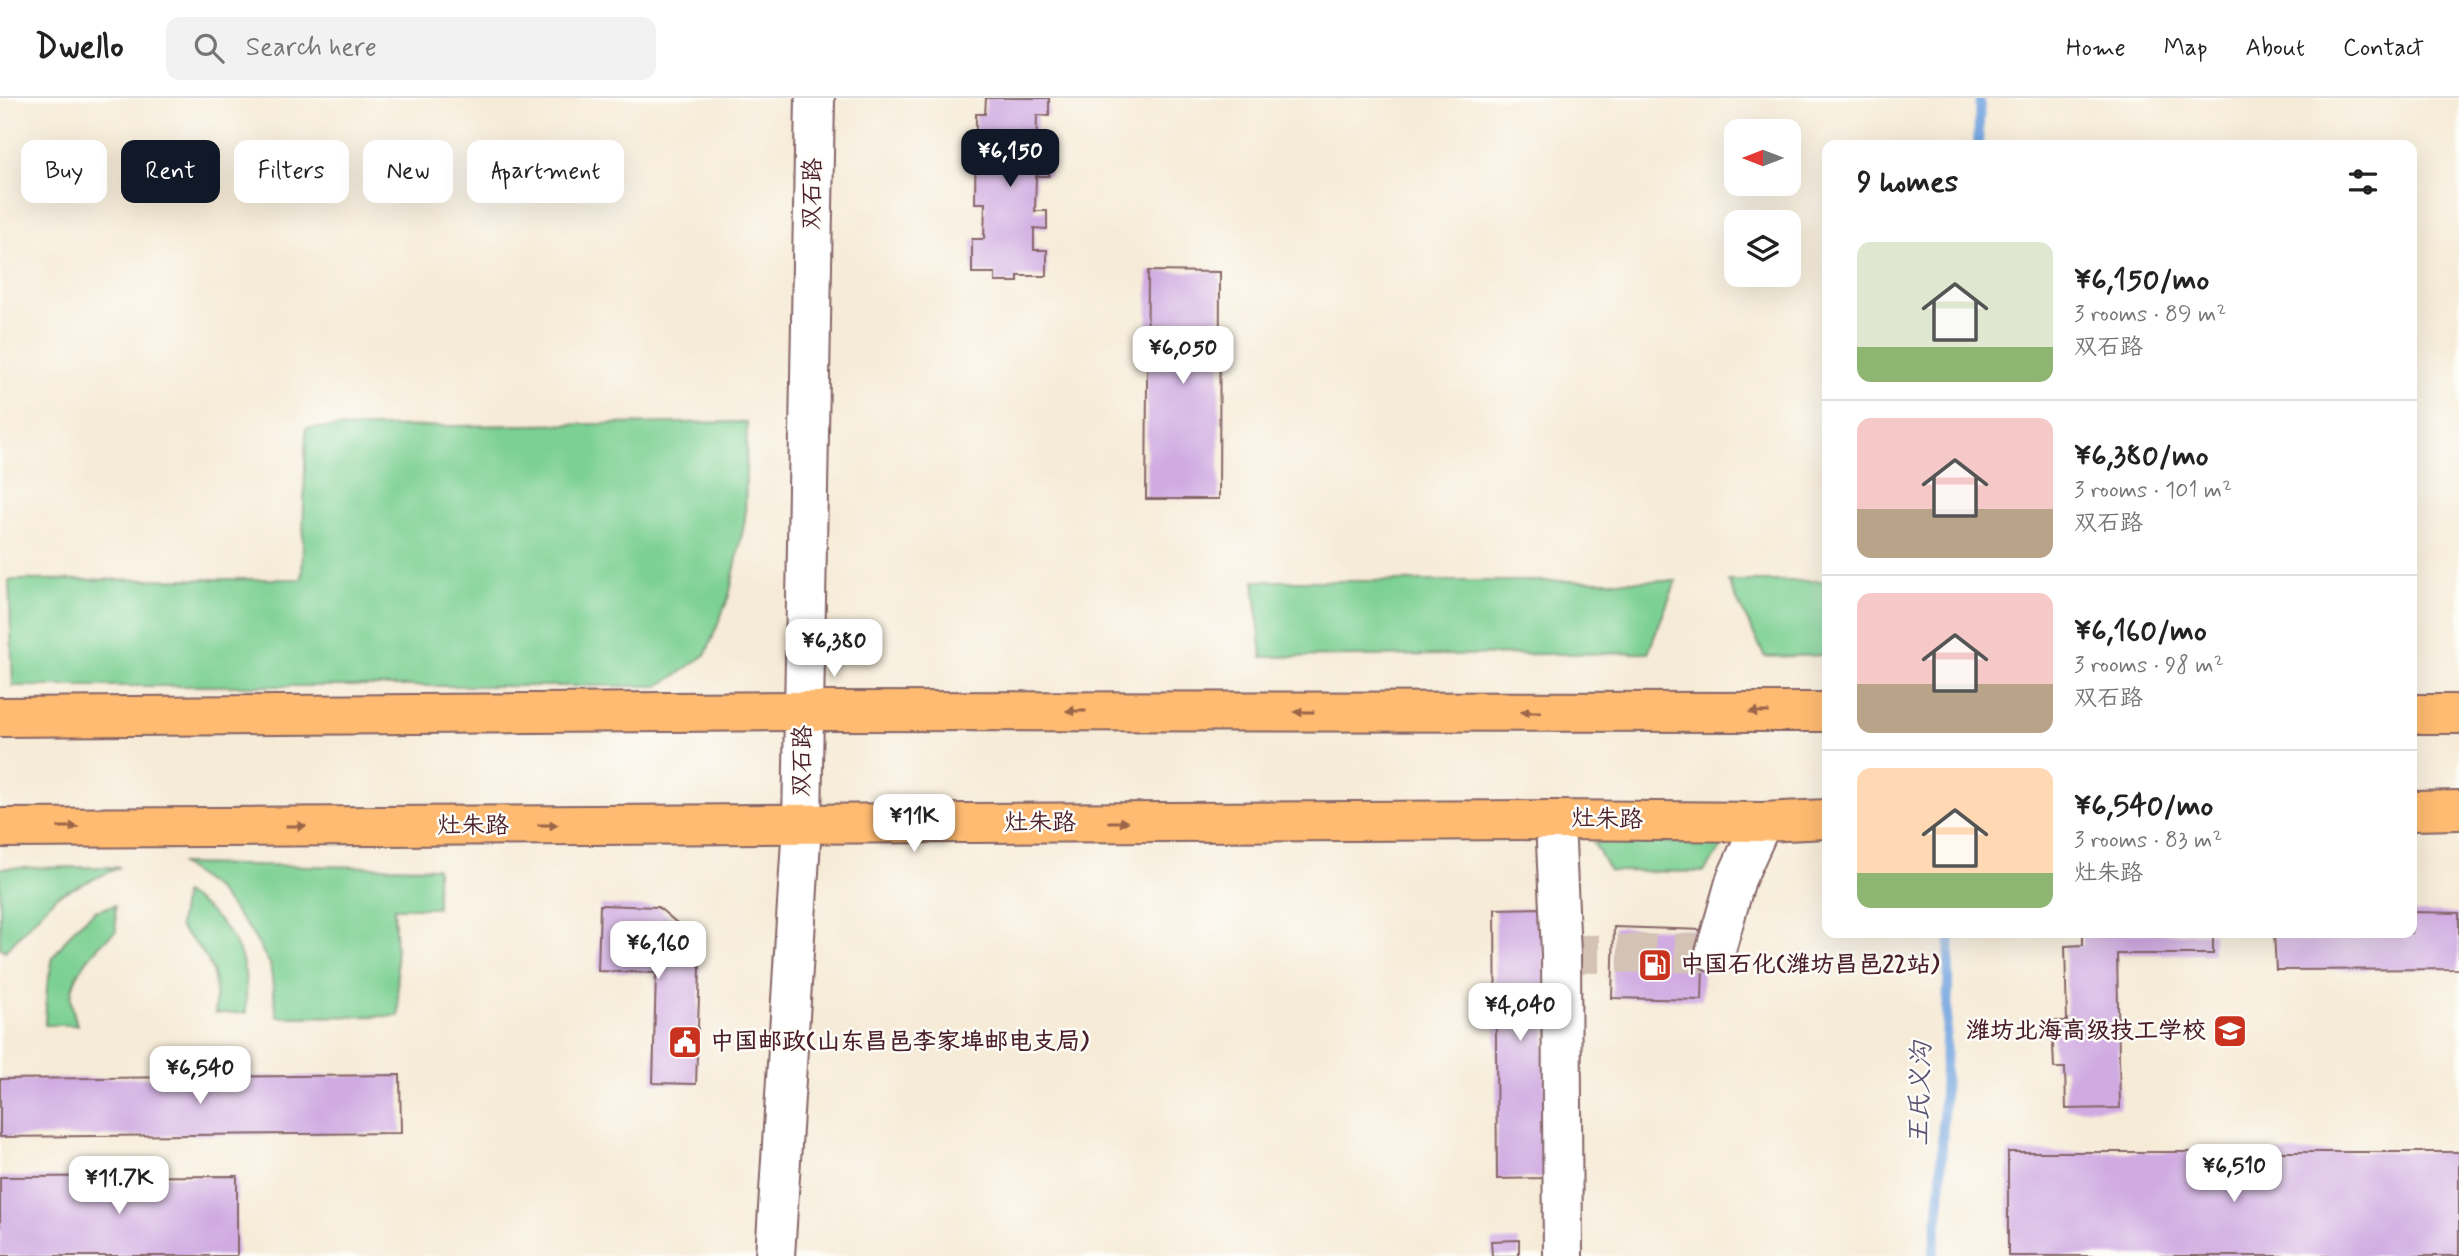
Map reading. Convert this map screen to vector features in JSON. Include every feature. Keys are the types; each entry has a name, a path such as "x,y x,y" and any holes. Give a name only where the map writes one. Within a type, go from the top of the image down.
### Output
{"main road":[{"path":"0,717 804,711 1822,712"},
{"path":"2417,714 2459,714"},
{"path":"2417,811 2459,810"},
{"name":"灶朱路","path":"0,828 1822,819"}],"street":[{"name":"双石路","path":"775,1256 802,824 815,98"},
{"path":"1555,820 1561,954 1563,1256"},
{"path":"1715,953 1736,879 1762,821"}],"green space":[{"path":"747,422 745,520 729,596 706,654 658,686 13,686 9,580 302,579 306,428"},
{"path":"1254,581 1676,581 1648,653 1262,657"},
{"path":"1728,581 1822,581 1822,655 1765,657"},
{"path":"1593,842 1725,842 1704,872 1610,871"},
{"path":"181,864 437,868 437,908 394,908 399,1016 277,1017 270,964 249,929 216,889"},
{"path":"120,867 56,896 5,951 0,947 0,868"},
{"path":"184,893 224,926 238,948 246,979 246,1013 215,1013 215,985 210,965 179,927"},
{"path":"115,905 116,931 87,960 72,988 71,1001 77,1025 45,1025 47,987 53,957 74,929 95,911"}],"building":[{"path":"986,98 1049,98 1049,116 1037,115 1036,157 1049,158 1049,176 1036,176 1035,211 1047,211 1047,229 1034,228 1034,250 1047,250 1047,276 1018,276 1018,282 995,282 995,273 972,273 972,239 984,239 985,203 975,203 976,114 985,114"},
{"path":"1148,271 1220,272 1219,499 1146,499"},
{"path":"600,905 658,907 689,933 700,968 696,1084 653,1083 656,973 598,971"},
{"path":"1545,908 1545,1178 1497,1179 1495,909"},
{"path":"2417,912 2459,913 2459,969 2276,970 2274,938 2417,938"},
{"path":"1614,927 1704,930 1702,1000 1612,998"},
{"path":"2083,938 2213,938 2213,954 2117,954 2120,1108 2066,1109 2065,1068 2054,1068 2052,1021 2067,1021 2065,946 2083,945"},
{"path":"400,1075 401,1133 0,1137 0,1079"},
{"path":"2008,1152 2459,1152 2459,1256 2008,1256"},
{"path":"237,1176 237,1256 0,1256 0,1177"},
{"path":"1519,1240 1519,1256 1492,1256 1491,1241"}],"waterway":[{"name":"王氏义沟","path":"1978,140 1980,98"},
{"name":"王氏义沟","path":"1933,1256 1940,1200 1950,938"}],"tunnel":[{"path":"1561,954 1715,953"}],"place":[{"name":"中国石化(潍坊昌邑22站)","path":"1655,965"},
{"name":"潍坊北海高级技工学校","path":"2230,1031"},
{"name":"中国邮政(山东昌邑李家埠邮电支局)","path":"685,1042"}]}
